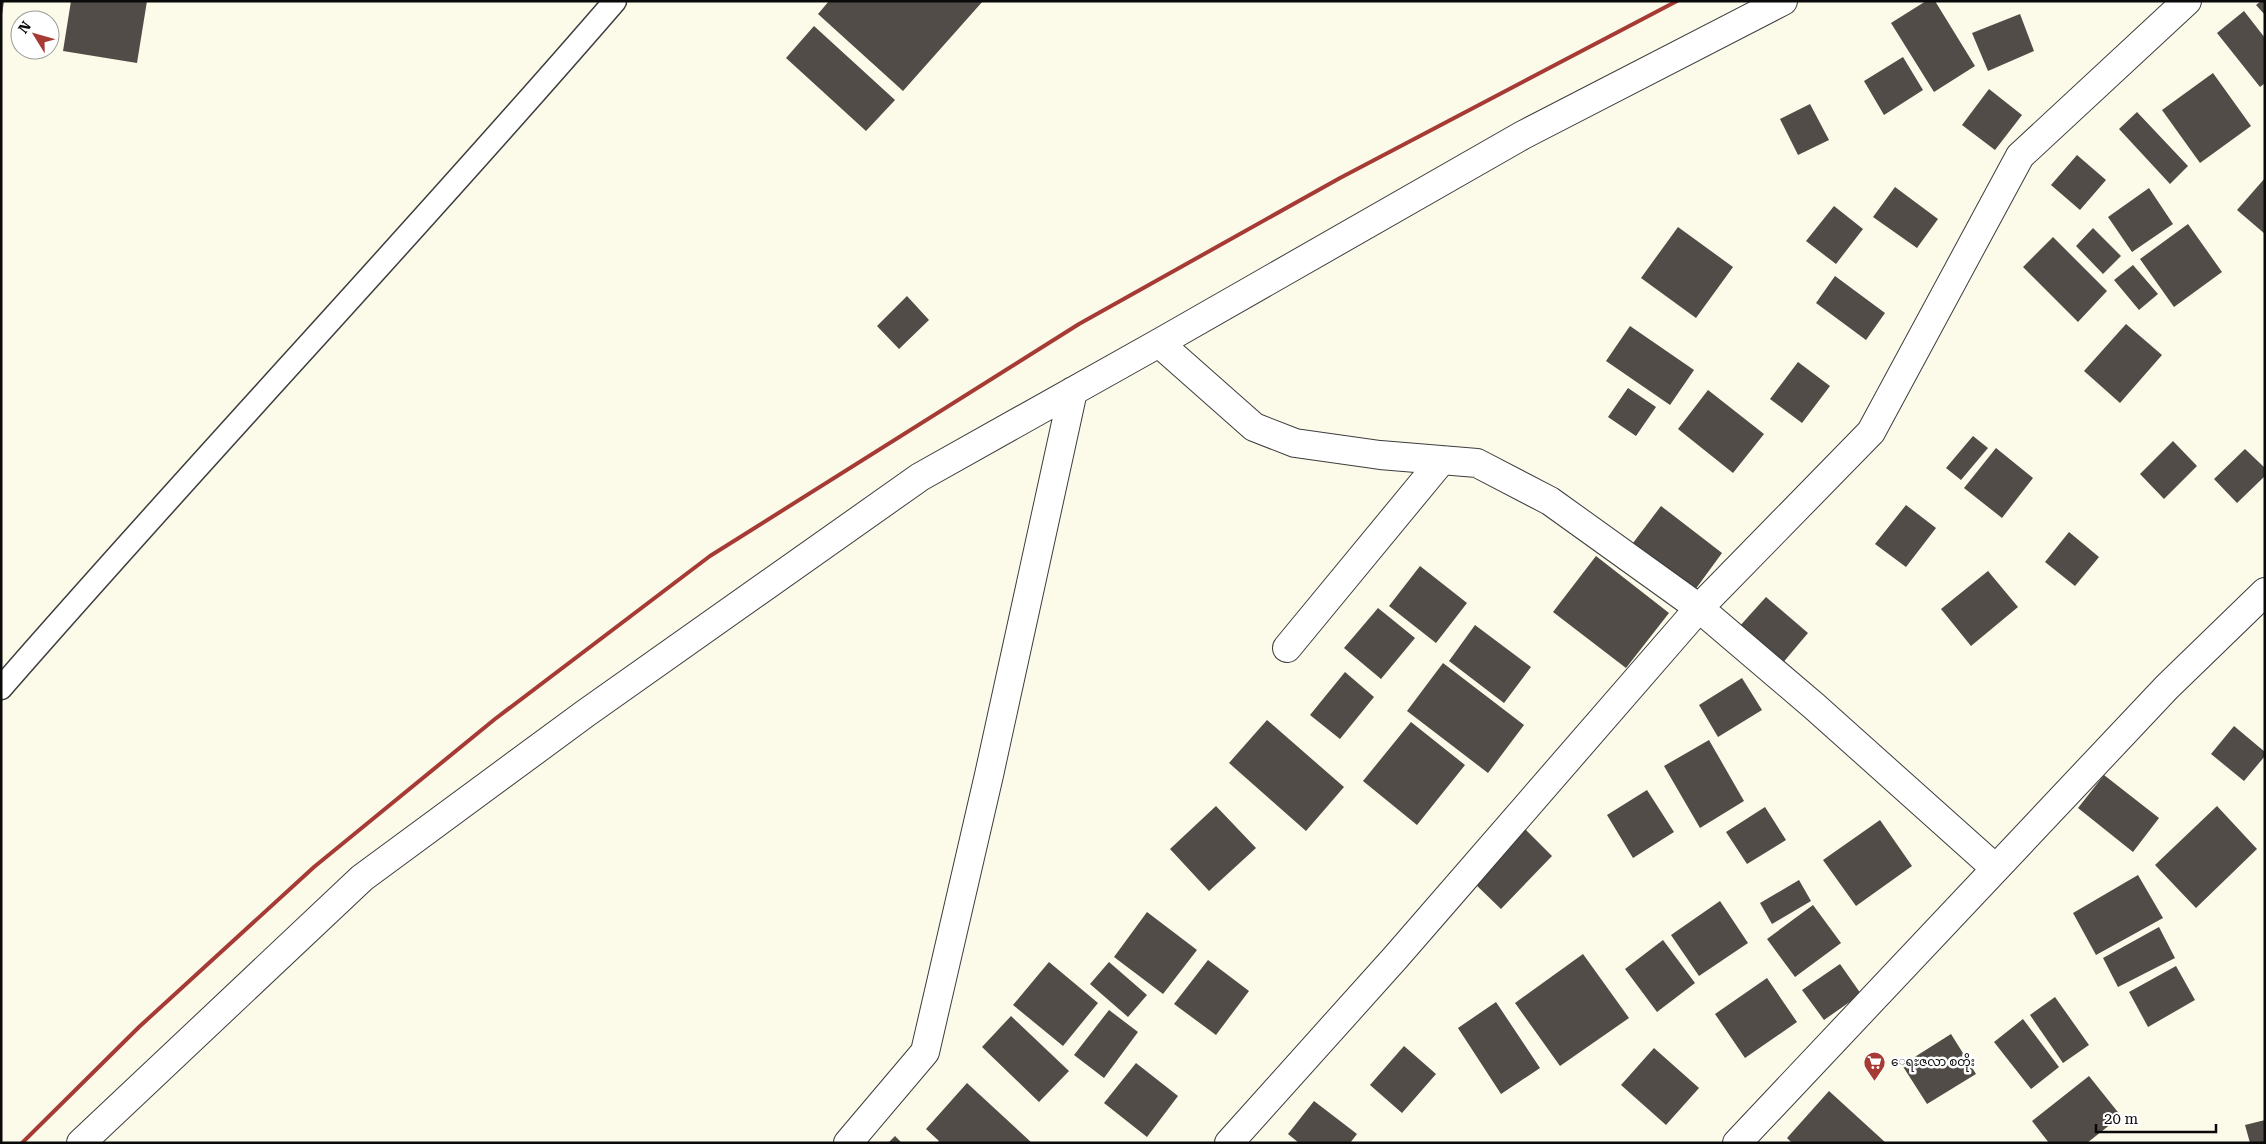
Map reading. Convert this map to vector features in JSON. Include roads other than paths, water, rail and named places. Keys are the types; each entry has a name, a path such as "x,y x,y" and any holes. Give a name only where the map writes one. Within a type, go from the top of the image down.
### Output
{"street":[{"path":"81,1143 362,878 586,713 920,477 1159,343 1522,135 1783,1"},
{"path":"1229,1143 1396,957 1699,608 1870,432 2020,156 2187,1"},
{"path":"1159,343 1254,427 1295,443 1476,463 1550,501 1699,608 1814,706 1995,868"},
{"path":"848,1143 925,1052 1074,391"},
{"path":"1287,648 1442,460"},
{"path":"1737,1143 2167,687 2265,592"}],"lane":[{"path":"1,688 116,556 514,119 615,1"}],"railway":[{"path":"22,1143 139,1027 314,867 495,719 710,556 1079,324 1340,178 1677,1"}],"place":[{"name":"ေရႊဇလာ စတိုး","path":"1875,1081"}]}
